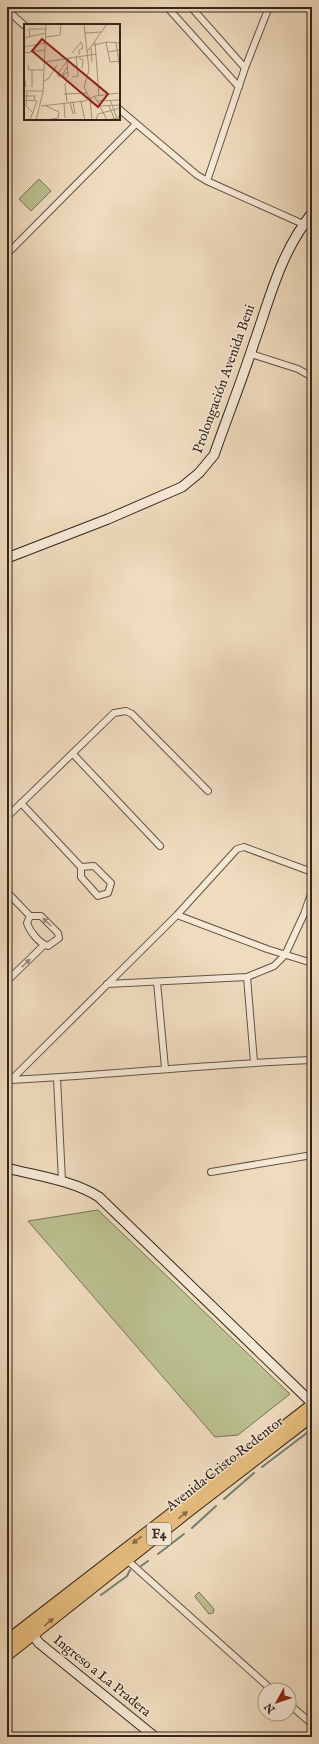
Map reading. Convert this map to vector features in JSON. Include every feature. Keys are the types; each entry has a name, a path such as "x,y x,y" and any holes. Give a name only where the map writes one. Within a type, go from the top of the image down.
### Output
{"highway":[{"name":"Avenida Cristo Redentor","path":"7,1640 38,1618 312,1404"},
{"name":"Avenida Cristo Redentor","path":"7,1655 312,1416"},
{"path":"7,1647 25,1632 38,1618"},
{"path":"7,1663 20,1645"}],"street":[{"path":"167,7 239,87"},
{"path":"190,7 245,68"},
{"path":"207,181 245,68 269,7"},
{"path":"7,10 24,25"},
{"path":"120,110 197,175 207,181 308,226"},
{"path":"7,254 136,124"},
{"name":"Prolongación Avenida Beni","path":"7,558 108,519 182,487 199,473 214,455 251,354 271,288 286,254 308,226 312,212"},
{"path":"251,354 298,369 312,376"},
{"path":"7,817 114,713 126,711 132,714 208,791"},
{"path":"73,754 160,846"},
{"path":"21,803 81,867 81,877 98,896 108,893 110,883 94,866 81,867"},
{"path":"9,1080 178,915 237,849 244,847 312,872"},
{"path":"107,984 247,977 274,966 285,955 304,914 312,891"},
{"path":"7,892 30,916 41,916 58,933 60,938 48,946 44,945 29,930 27,923 30,916"},
{"path":"178,915 285,955 312,963"},
{"path":"7,986 7,982 44,945"},
{"path":"247,977 254,1062"},
{"path":"157,982 165,1068"},
{"path":"9,1080 57,1078 165,1068 254,1062 312,1060"},
{"path":"57,1078 62,1181"},
{"path":"211,1172 312,1155"},
{"path":"7,1168 62,1181 88,1190 99,1197 312,1404"},
{"path":"127,1560 263,1682"},
{"name":"Ingreso a La Pradera","path":"33,1635 44,1647 155,1737"},
{"path":"297,1711 312,1724"}],"green space":[{"path":"39,179 51,191 31,211 19,199"},
{"path":"98,1210 290,1394 238,1435 215,1437 28,1221"},
{"path":"199,1592 214,1609 213,1613 209,1614 196,1598 195,1596"}],"waterway":[{"path":"262,1467 312,1429"},
{"path":"224,1499 254,1473"},
{"path":"192,1528 216,1506"},
{"path":"158,1554 184,1534"},
{"path":"141,1566 148,1561"},
{"path":"101,1595 127,1576 130,1570"}]}
